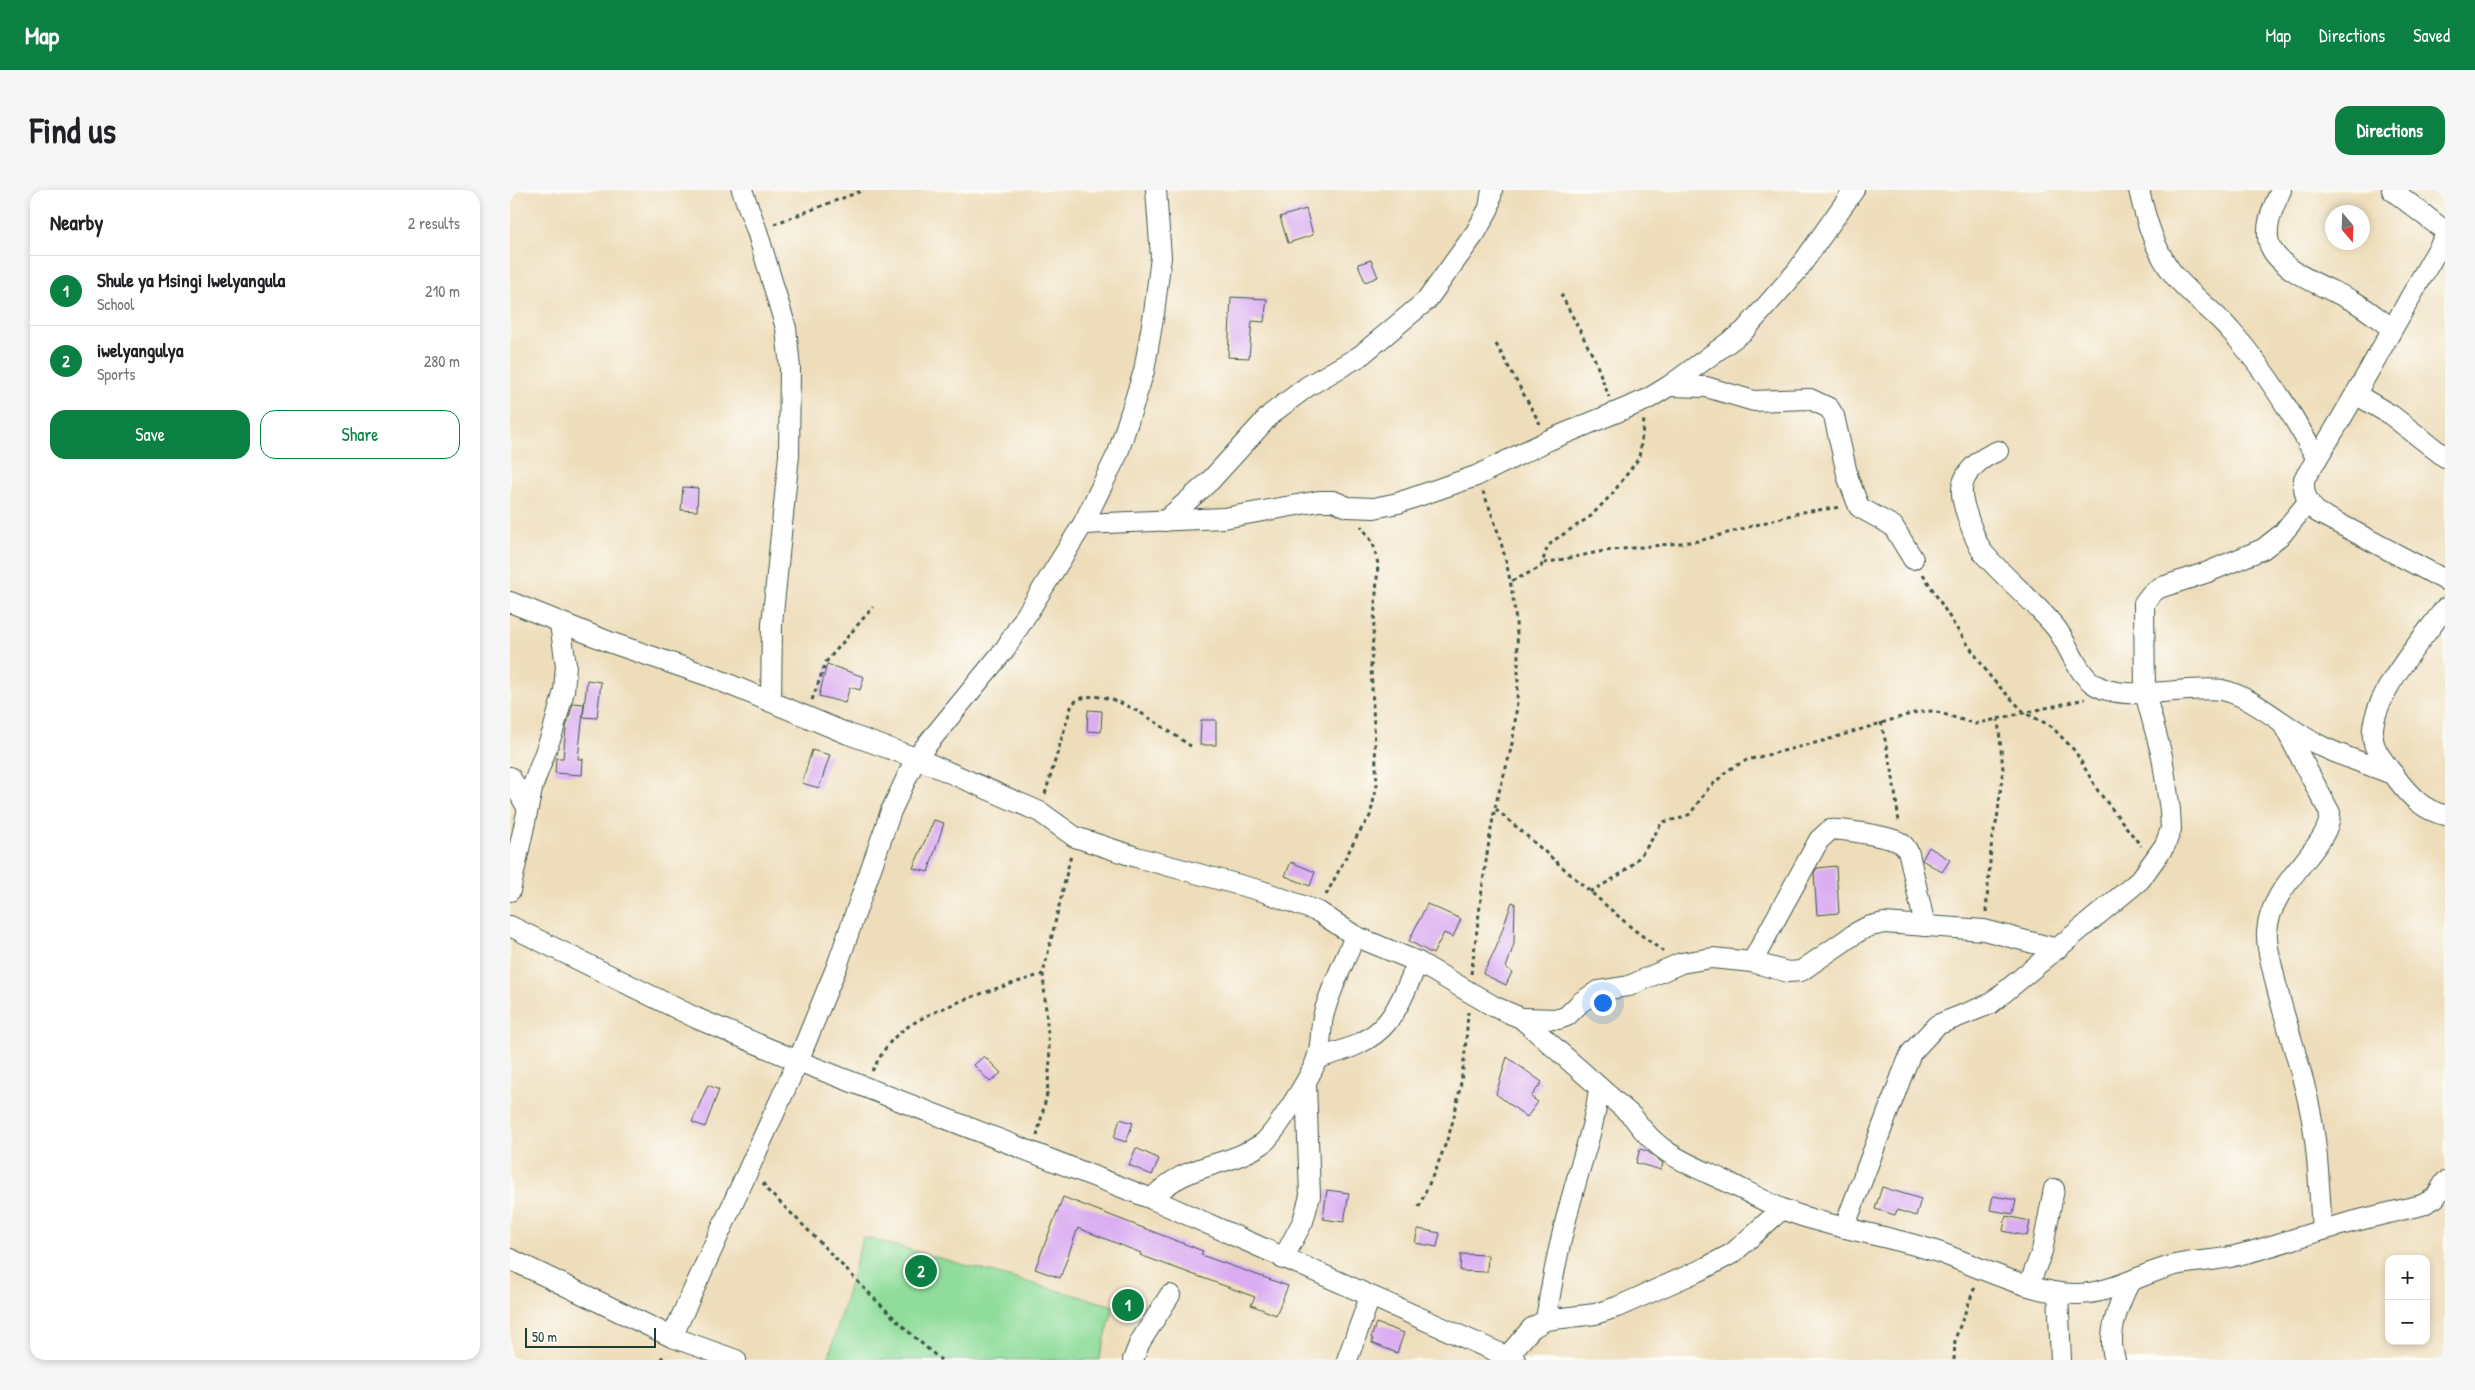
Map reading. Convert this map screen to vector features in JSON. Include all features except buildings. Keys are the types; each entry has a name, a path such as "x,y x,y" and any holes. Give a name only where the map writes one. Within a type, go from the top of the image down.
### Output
{"street":[{"path":"742,190 757,231 786,328 791,393 786,500 772,624 771,701"},
{"path":"672,1337 750,1163 798,1062 837,966 891,811 916,758 1006,649 1083,524 1118,453 1144,371 1154,313 1161,257 1156,190"},
{"path":"1165,521 1210,481 1271,414 1308,386 1360,356 1427,300 1476,232 1489,208 1492,190"},
{"path":"1083,524 1224,518 1319,501 1334,501 1348,507 1374,508 1398,503 1476,476 1549,440 1646,400 1669,386 1744,331 1797,271 1854,190"},
{"path":"2139,190 2150,227 2171,272 2230,329 2290,410 2317,459"},
{"path":"2281,190 2271,213 2268,235 2274,252 2304,276 2354,302 2391,328"},
{"path":"2392,190 2445,231"},
{"path":"2445,237 2391,328 2357,396 2304,479 2303,490 2308,502 2317,512 2445,580"},
{"path":"1669,386 1706,387 1754,401 1810,399 1829,408 1834,416 1848,478 1859,507 1893,526 1913,559"},
{"path":"2357,396 2391,414 2445,457"},
{"path":"1998,452 1986,456 1967,474 1962,491 1976,539 1984,554 2028,595 2056,628 2088,678 2102,688 2116,692 2145,693 2223,690 2259,706 2284,725 2316,743 2394,775"},
{"path":"1844,1228 1911,1053 1937,1024 1990,1004 2140,880 2155,862 2165,845 2171,828 2170,810 2162,756 2145,693 2144,603 2147,598 2159,588 2231,563 2263,549 2282,534 2308,502"},
{"path":"510,602 560,624 709,676 806,717 916,758 1040,812 1075,837 1136,857 1262,891 1319,912 1355,936 1418,962 1521,1018 1598,1089 1633,1117 1646,1137 1661,1149 1695,1169 1720,1178 1782,1209 1844,1228 1939,1253 1981,1270 2029,1285 2058,1293 2095,1293 2129,1283 2150,1273 2174,1266 2228,1258 2322,1230 2422,1205 2435,1198 2445,1182"},
{"path":"2445,608 2385,691 2376,714 2373,731 2374,744 2394,775 2417,802 2445,815"},
{"path":"510,891 527,807 564,692 566,665 560,624"},
{"path":"2284,725 2330,813 2326,831 2294,872 2275,901 2269,918 2267,934 2283,1013 2310,1105 2322,1230"},
{"path":"510,777 527,807"},
{"path":"1752,962 1819,840 1827,832 1840,829 1900,842 1909,854 1925,926"},
{"path":"1521,1018 1559,1019 1567,1016 1581,1002 1598,992 1636,983 1681,963 1712,958 1752,962 1788,972 1801,971 1867,927 1884,923 1984,930 2057,949"},
{"path":"510,926 696,1018 798,1062 1152,1200 1508,1359 1532,1328 1546,1320 1595,1314 1618,1307 1703,1269 1733,1253 1782,1209"},
{"path":"1152,1200 1163,1186 1174,1180 1209,1164 1246,1153 1264,1142 1278,1126 1306,1083 1318,1058 1324,1016 1355,936"},
{"path":"1318,1058 1348,1049 1373,1035 1388,1021 1418,962"},
{"path":"1283,1259 1303,1221 1310,1196 1306,1083"},
{"path":"1546,1320 1554,1269 1578,1175 1595,1122 1598,1089"},
{"path":"2029,1285 2042,1251 2054,1190"},
{"path":"510,1259 672,1337 736,1360"},
{"path":"2115,1360 2112,1350 2115,1319 2129,1283"},
{"path":"2058,1293 2061,1360"},
{"path":"1133,1360 1140,1342 1170,1295"},
{"path":"1347,1360 1370,1297"}],"path":[{"path":"757,231 864,190"},
{"path":"1561,294 1595,360 1615,414"},
{"path":"1496,344 1549,440"},
{"path":"1512,581 1539,568 1544,563 1547,548 1553,541 1604,505 1636,463 1642,448 1646,400"},
{"path":"1419,1207 1437,1165 1455,1114 1464,1063 1469,991 1495,808 1513,739 1519,672 1512,581 1494,518 1476,476"},
{"path":"1319,912 1356,836 1370,816 1377,785 1371,667 1377,555 1373,543 1348,507"},
{"path":"1544,563 1604,551 1699,541 1813,510 1859,507"},
{"path":"1913,559 1955,626 1992,679 2025,713 2051,726 2076,751 2098,791 2155,862"},
{"path":"806,717 826,662 873,607"},
{"path":"1590,892 1623,875 1636,863 1662,822 1682,818 1690,814 1708,789 1736,764 1925,711 1946,714 1976,724 2116,692"},
{"path":"1040,812 1051,767 1072,704 1079,698 1088,695 1105,697 1121,702 1192,747"},
{"path":"1984,930 1992,837 1999,806 2003,769 1998,720"},
{"path":"1881,722 1897,797 1900,842"},
{"path":"1495,808 1633,929 1681,963"},
{"path":"1034,1153 1047,1094 1050,1060 1043,974 1075,837"},
{"path":"862,1086 893,1039 909,1026 936,1012 993,990 1043,974"},
{"path":"750,1163 768,1191 919,1341 941,1360"},
{"path":"1954,1360 1955,1339 1981,1270"}],"green space":[{"path":"863,1237 1114,1306 1099,1360 828,1360"}],"place":[{"name":"iwelyangulya","path":"921,1271"},
{"name":"Shule ya Msingi Iwelyangula","path":"1128,1305"}]}
